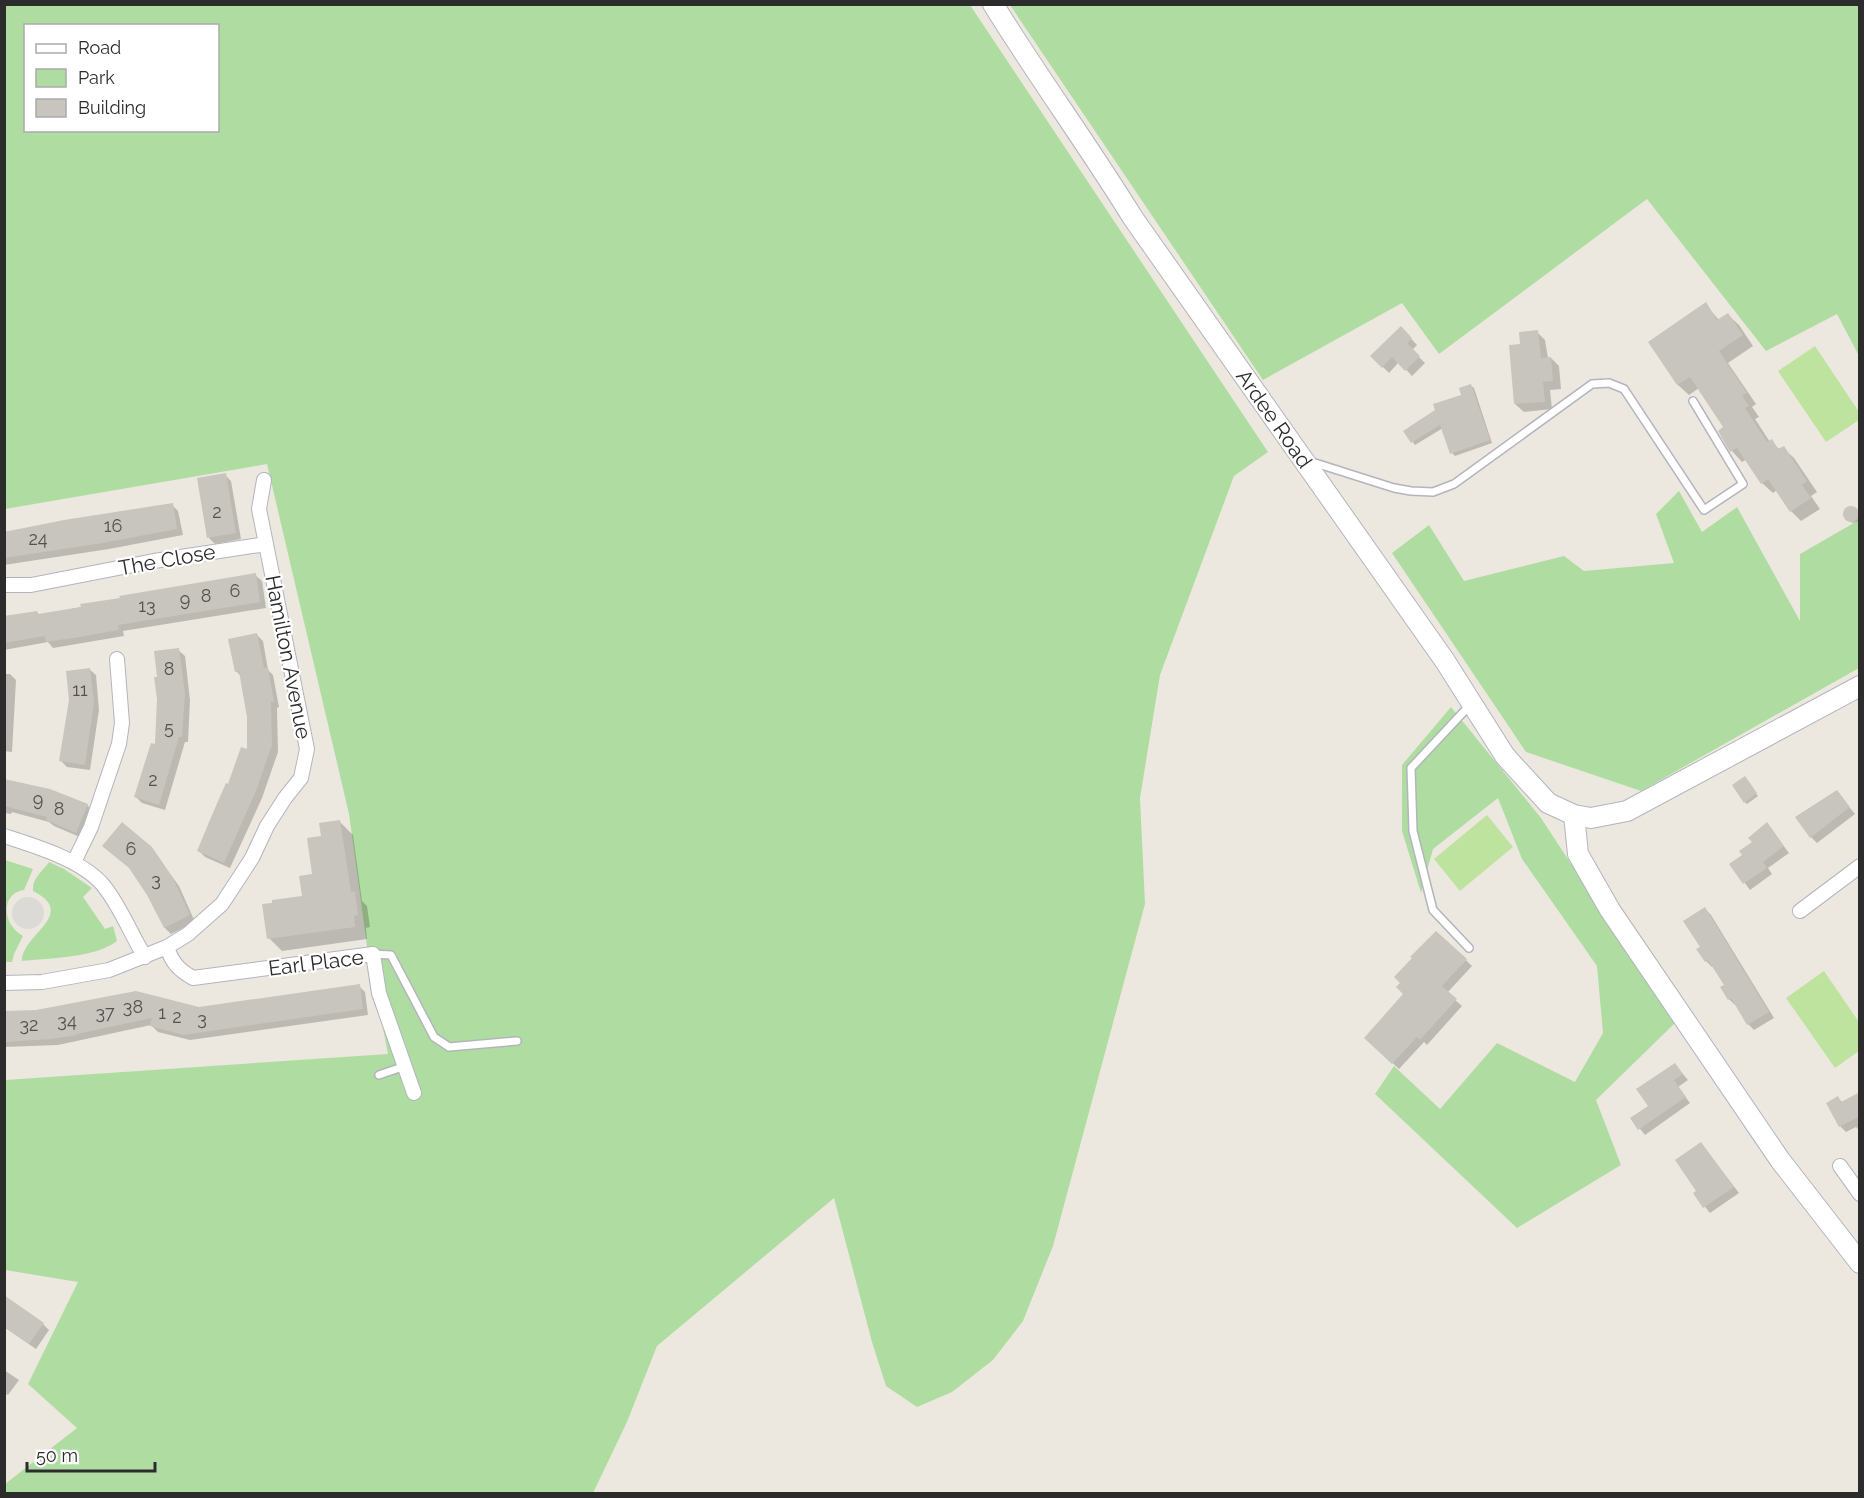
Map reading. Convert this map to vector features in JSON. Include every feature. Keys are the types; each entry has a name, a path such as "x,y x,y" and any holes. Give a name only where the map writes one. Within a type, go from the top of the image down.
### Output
{"main road":[{"name":"Ardee Road","path":"993,4 1037,75 1097,160 1133,218 1445,661 1505,756 1548,803 1574,815"},
{"path":"1860,686 1627,811 1591,818 1574,815 1578,854 1610,910 1780,1160 1860,1263"}],"street":[{"path":"264,480 259,509 266,544"},
{"name":"The Close","path":"4,585 31,585 154,561 266,544"},
{"name":"Hamilton Avenue","path":"4,983 42,982 97,973 145,957 188,934 222,904 252,858 267,826 301,778 307,749 266,544"},
{"path":"74,862 91,827 119,744 122,723 117,659"},
{"path":"4,836 74,862 102,884 125,919 145,957"},
{"path":"1800,910 1860,866"},
{"name":"Earl Place","path":"167,947 170,957 179,970 193,978 373,954 379,993 414,1093"},
{"path":"1840,1166 1860,1194"}],"lane":[{"path":"1301,459 1394,488 1433,492 1454,484 1592,384 1609,383 1624,389 1704,510 1743,484 1693,401"},
{"path":"1468,948 1432,910 1413,831 1411,768 1472,703"},
{"path":"373,954 391,955 434,1037 449,1047 517,1041"},
{"path":"379,1075 405,1066"}],"green space":[{"path":"4,5 970,5 1268,452 1234,476 1160,675 1140,798 1145,904 1053,1246 1023,1321 993,1360 952,1392 917,1407 886,1386 834,1198 657,1346 627,1422 593,1493 5,1493 5,1484 77,1428 28,1384 78,1282 5,1270 5,1080 388,1054 367,946 349,814 267,464 5,509"},
{"path":"1010,5 1859,5 1859,356 1837,314 1766,351 1647,199 1439,354 1402,303 1263,380"},
{"path":"1815,346 1859,412 1859,420 1826,442 1778,371"},
{"path":"1679,491 1702,532 1737,507 1800,621 1800,554 1859,520 1859,668 1641,791 1526,752 1392,553 1429,525 1464,581 1564,556 1584,571 1674,563 1656,514"},
{"path":"1451,707 1541,818 1675,1023 1596,1100 1621,1165 1517,1228 1375,1094 1394,1066 1440,1109 1497,1043 1575,1082 1603,1033 1597,966 1522,859 1498,798 1433,849 1421,893 1402,831 1402,765"},
{"path":"1487,815 1513,847 1460,891 1434,859"},
{"path":"5,860 33,869 24,890 11,897 8,903 8,917 11,924 23,936 12,962 5,962"},
{"path":"49,862 92,888 83,897 105,929 113,926 117,941 108,947 85,954 22,961 24,951 49,916 51,908 46,900 33,891 33,886"},
{"path":"1824,971 1859,1022 1859,1051 1835,1068 1786,998"}],"shaded area":[{"path":"28,897 40,901 44,913 40,925 28,929 16,925 12,913 16,901"}],"building":[{"path":"1706,302 1717,320 1728,313 1743,335 1719,351 1747,393 1742,396 1749,406 1745,408 1767,442 1772,439 1778,449 1784,446 1807,481 1802,485 1811,498 1790,512 1768,479 1761,484 1737,448 1730,452 1718,431 1723,427 1690,377 1677,385 1648,342"},
{"path":"1401,326 1412,338 1407,343 1420,356 1405,371 1392,357 1382,368 1370,356"},
{"path":"1538,330 1541,358 1551,357 1553,381 1543,382 1545,402 1514,404 1509,345 1520,344 1519,332"},
{"path":"1471,384 1490,440 1450,454 1440,425 1411,443 1403,431 1435,410 1433,404 1461,395 1459,388"},
{"path":"226,473 236,533 207,538 197,478"},
{"path":"173,503 177,529 4,558 4,532"},
{"path":"1848,506 1854,506 1859,514 1857,520 1848,522 1843,517 1843,511"},
{"path":"256,573 260,602 118,625 119,630 80,637 46,642 45,636 4,643 4,616 37,611 38,614 81,607 80,604 120,598 119,596"},
{"path":"257,633 264,668 268,667 274,702 271,702 272,745 256,791 224,863 197,851 226,783 228,784 241,747 247,749 247,717 239,671 235,672 228,639"},
{"path":"179,648 185,693 182,737 179,737 159,805 134,797 151,743 155,744 157,699 154,677 157,677 154,651"},
{"path":"90,668 94,703 85,765 59,761 69,700 66,671"},
{"path":"1745,776 1757,793 1744,803 1732,785"},
{"path":"4,779 50,789 88,804 76,833 46,820 47,817 4,806"},
{"path":"1837,790 1850,807 1810,838 1795,817"},
{"path":"340,820 351,892 355,891 358,915 354,916 355,927 267,939 262,904 272,903 272,900 302,896 299,876 312,874 307,838 321,836 319,823"},
{"path":"122,822 152,847 173,878 190,915 164,928 147,895 129,868 102,846"},
{"path":"1767,822 1784,846 1763,862 1767,868 1743,884 1729,864 1742,855 1739,851 1752,842 1748,838"},
{"path":"1705,907 1769,1012 1747,1025 1731,998 1728,1000 1720,987 1724,985 1708,960 1705,962 1696,949 1700,947 1683,921"},
{"path":"1436,931 1467,959 1442,986 1457,999 1420,1040 1417,1037 1392,1064 1364,1038 1403,994 1396,987 1400,983 1394,977"},
{"path":"360,984 363,1009 183,1035 150,1026 152,1018 77,1035 6,1042 4,1011 36,1010 136,991 199,1007"},
{"path":"1675,1063 1683,1074 1674,1080 1686,1097 1638,1130 1630,1118 1648,1106 1636,1089"},
{"path":"1860,1092 1860,1116 1839,1127 1826,1103 1838,1096 1841,1102"},
{"path":"1701,1142 1734,1187 1703,1208 1693,1193 1696,1191 1675,1160"},
{"path":"4,1295 44,1323 29,1344 4,1327"}]}
